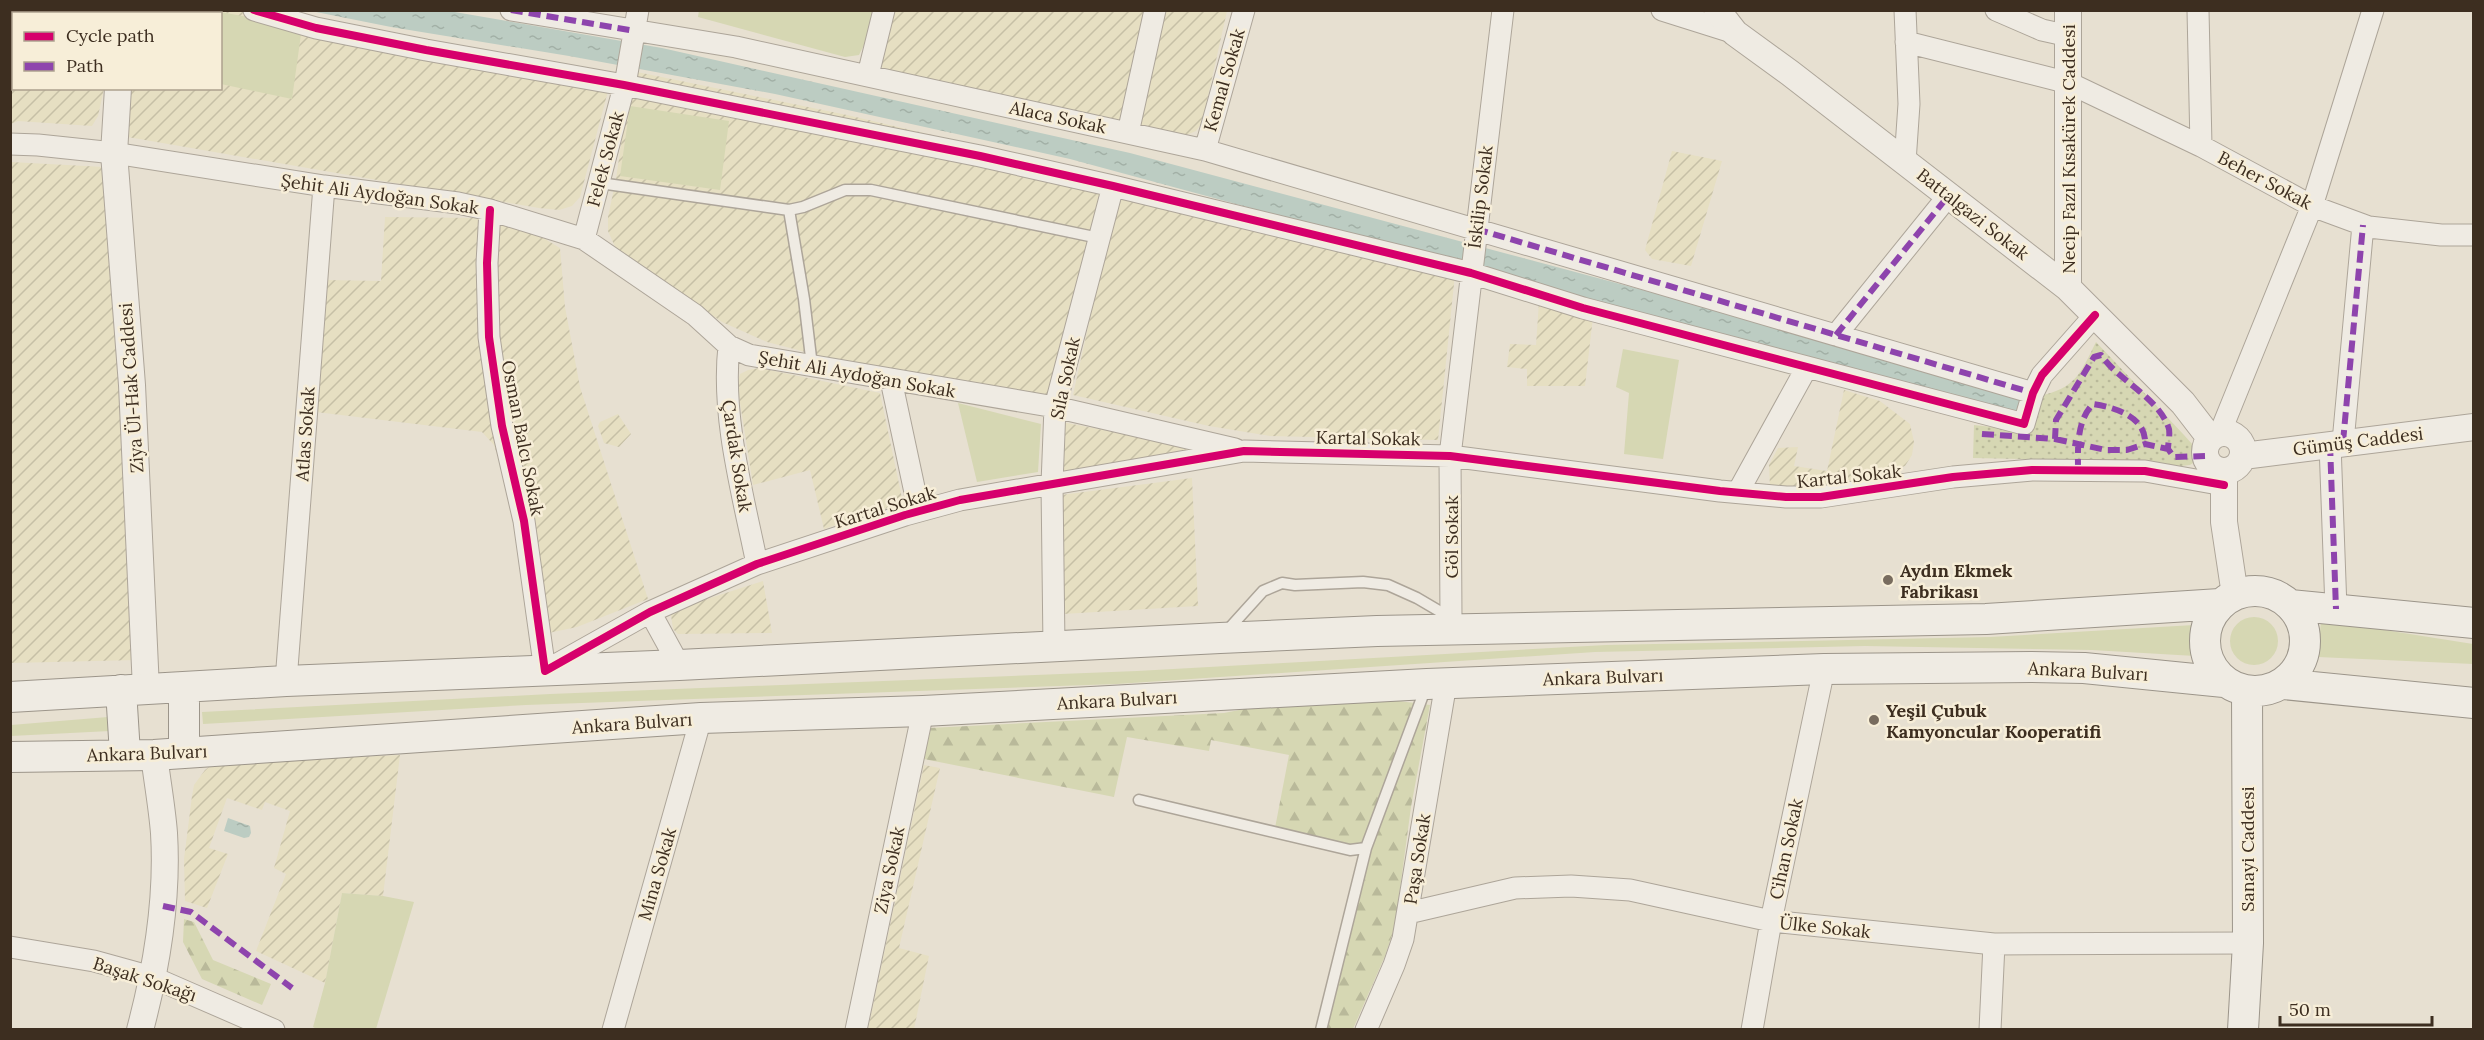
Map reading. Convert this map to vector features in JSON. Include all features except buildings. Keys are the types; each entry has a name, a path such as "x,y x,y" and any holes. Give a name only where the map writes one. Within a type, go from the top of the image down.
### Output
{"main road":[{"path":"10,697 286,681 1054,648 1220,638 1484,628 1986,619 2228,600 2249,591 2264,592 2278,597 2290,605 2303,627 2305,640 2300,664 2283,684 2259,692 2236,687 2209,662 2205,644 2207,626 2228,600"},
{"path":"2290,605 2474,623"},
{"name":"Ankara Bulvarı","path":"10,757 184,753 701,718 923,711 1436,683 1824,669 2052,667 2131,672 2236,687"},
{"path":"2283,684 2474,703"},
{"path":"184,687 184,753"},
{"name":"Sanayi Caddesi","path":"2236,687 2248,943 2238,1022"},
{"path":"134,689 139,755"}],"street":[{"path":"254,10 316,28 426,51 625,82 1113,186 1471,272 1583,308 2024,424 2033,393 2042,375 2095,315"},
{"name":"Alaca Sokak","path":"511,10 636,25 1205,150 1475,235 1836,335 2033,393"},
{"path":"868,75 884,10"},
{"path":"1128,133 1155,10"},
{"name":"Kemal Sokak","path":"1205,150 1244,10"},
{"name":"İskilip Sokak","path":"1450,456 1503,10"},
{"path":"1662,10 1735,33"},
{"name":"Battalgazi Sokak","path":"1717,10 1735,33 1790,72 2068,288 2215,436"},
{"path":"1905,10 1909,104 1905,162"},
{"path":"1996,10 2042,30 2069,36"},
{"name":"Necip Fazıl Kısakürek Caddesi","path":"2068,10 2068,288"},
{"path":"2198,10 2201,146"},
{"path":"2228,600 2224,522 2230,471 2214,469 2207,462 2205,449 2215,436 2312,206 2373,10"},
{"name":"Felek Sokak","path":"584,239 625,82 636,25"},
{"name":"Beher Sokak","path":"1906,42 2069,83 2201,146 2312,206 2363,225 2431,234 2474,235"},
{"name":"Ziya Ül-Hak Caddesi","path":"118,90 114,153 132,385 134,689"},
{"name":"Şehit Ali Aydoğan Sokak","path":"10,144 114,153 324,186 458,203 490,210 584,239 695,315 729,346 749,355 1055,407 1244,451"},
{"name":"Atlas Sokak","path":"286,681 324,186"},
{"name":"Sıla Sokak","path":"1054,648 1052,484 1055,407 1113,186"},
{"path":"1836,335 1948,195"},
{"name":"Osman Balcı Sokak","path":"490,210 487,263 489,337 502,426 524,521 545,671"},
{"path":"2336,609 2336,443 2363,225"},
{"name":"Çardak Sokak","path":"729,346 726,370 729,416 756,564"},
{"path":"1738,492 1807,367"},
{"path":"891,380 919,511"},
{"name":"Gümüş Caddesi","path":"2230,471 2336,443 2474,427"},
{"name":"Kartal Sokak","path":"545,671 650,612 756,564 919,511 960,500 1244,451 1450,456 1738,492 1821,497 1953,477 2032,470 2230,471"},
{"name":"Göl Sokak","path":"1450,456 1451,618"},
{"path":"650,612 679,665"},
{"name":"Cihan Sokak","path":"1752,1029 1771,921 1824,669"},
{"name":"Paşa Sokak","path":"1366,1029 1394,965 1408,913 1436,683"},
{"name":"Ziya Sokak","path":"856,1029 923,711"},
{"name":"Mina Sokak","path":"613,1029 701,718"},
{"path":"139,755 164,832 163,906 152,977 140,1029"},
{"name":"Ülke Sokak","path":"1408,913 1515,888 1571,886 1630,890 1771,921 1994,944 2248,943"},
{"path":"1990,1029 1994,944"},
{"name":"Başak Sokağı","path":"10,947 94,961 152,977 274,1029"}],"lane":[{"path":"600,183 789,210 803,207 845,190 871,190 1099,238"},
{"path":"789,210 812,366"},
{"path":"1220,638 1263,591 1282,583 1295,585 1363,582 1388,585 1417,598 1451,618"},
{"path":"1321,1029 1366,848 1436,683"},
{"path":"1139,800 1350,850 1366,848"}],"shaded area":[{"path":"11,11 118,11 12,12 12,90 104,90 98,116 92,126 18,121 11,124"},
{"path":"279,11 316,20 613,72 580,197 572,206 559,210 539,208 122,136 129,90 222,90 222,12 140,12"},
{"path":"895,11 1227,11 1202,123 1196,131 1184,136 887,71 882,67 881,61"},
{"path":"637,72 847,115 1107,176 1049,395 825,357 767,342 722,322 616,249 608,231 608,217 627,103"},
{"path":"1672,151 1722,161 1691,266 1652,259 1645,250"},
{"path":"11,162 104,167 137,660 11,663"},
{"path":"1117,197 1455,274 1438,440 1270,436 1209,426 1073,395"},
{"path":"385,217 479,218 508,224 545,239 560,248 565,307 580,387 648,599 577,627 539,635 500,463 494,445 482,432 316,412 326,280 381,281"},
{"path":"1539,302 1593,317 1585,386 1527,386 1527,369 1507,367 1510,344 1536,345"},
{"path":"759,368 880,393 903,503 824,529 810,470 753,485 737,384 740,374"},
{"path":"1844,390 1880,401 1910,424 1914,442 1912,455 1905,466 1840,487 1770,487 1769,465 1778,448 1798,447 1794,466 1827,471"},
{"path":"618,414 631,434 619,447 604,443 598,426 600,422"},
{"path":"1062,422 1195,448 1062,472"},
{"path":"1192,478 1198,606 1063,614 1061,495"},
{"path":"763,581 772,633 678,634 673,629 671,615 676,609"},
{"path":"400,755 383,896 342,893 325,983 256,951 286,874 274,868 290,811 265,802 262,810 227,798 209,848 228,854 207,908 185,901 184,859 194,785 205,770 214,763"},
{"path":"924,765 940,768 899,948 929,956 914,1029 868,1029"}],"green space":[{"path":"145,10 220,12 144,12"},
{"path":"699,10 875,11 869,35 859,55 845,57 698,17"},
{"path":"222,12 302,27 292,99 222,84"},
{"path":"630,106 729,121 720,190 620,176"},
{"path":"2096,342 2193,445 2196,461 2190,465 2181,466 2110,461 1973,458 1974,425 2027,431 2039,396 2069,384 2081,371"},
{"path":"1623,349 1679,360 1663,459 1624,454 1629,393 1616,387"},
{"path":"958,403 1041,424 1038,472 977,482"},
{"path":"2249,617 2259,617 2274,627 2278,641 2277,650 2268,661 2259,665 2249,665 2234,655 2230,646 2230,636 2240,621"},
{"path":"2321,620 2473,644 2473,664 2318,657"},
{"path":"2194,625 2195,656 2092,650 1865,646 1595,652 1117,684 526,705 203,724 202,712 550,694 1137,671 1606,645 1990,637"},
{"path":"1368,697 1430,705 1411,807 1395,926 1385,956 1353,1029 1327,1029 1367,850 1275,828 1289,755 1211,740 1209,751 1127,737 1114,797 924,759 929,728 1224,713 1295,699"},
{"path":"108,717 110,731 11,736 11,725"},
{"path":"342,893 383,896 414,902 376,1029 319,1030 313,1027 325,983"},
{"path":"184,919 194,922 213,960 271,984 262,1005 202,979 183,942"}],"water":[{"path":"311,11 449,11 662,48 1130,153 2030,396 2023,417 1070,159 775,94"},
{"path":"228,818 250,826 249,837 244,838 224,831"}],"marked path":[{"path":"511,10 635,31"},
{"path":"1836,335 1949,195"},
{"path":"2343,442 2363,225"},
{"path":"1476,229 2033,393"},
{"path":"1982,434 2055,439 2056,420 2094,357 2101,355 2162,415 2169,428 2168,449 2174,457 2205,456"},
{"path":"2078,471 2078,444 2081,427 2087,411 2093,404 2119,411 2135,420 2141,427 2145,444"},
{"path":"2055,439 2106,450 2127,450 2145,444 2168,449"},
{"path":"2330,444 2336,609"},
{"path":"163,906 191,912 292,988"}],"cycle path":[{"path":"254,10 316,28 624,85 980,156 1113,186 1471,273 1583,308 2024,424 2033,393 2042,375 2095,315"},
{"path":"490,210 487,263 489,337 502,426 524,521 545,671 650,612 757,564 905,515 960,500 1244,451 1450,456 1720,491 1786,497 1821,497 1953,477 2032,470 2145,471 2224,485"}],"place":[{"name":"Aydın Ekmek Fabrikası","path":"1888,580"},
{"name":"Yeşil Çubuk Kamyoncular Kooperatifi","path":"1874,720"}]}
